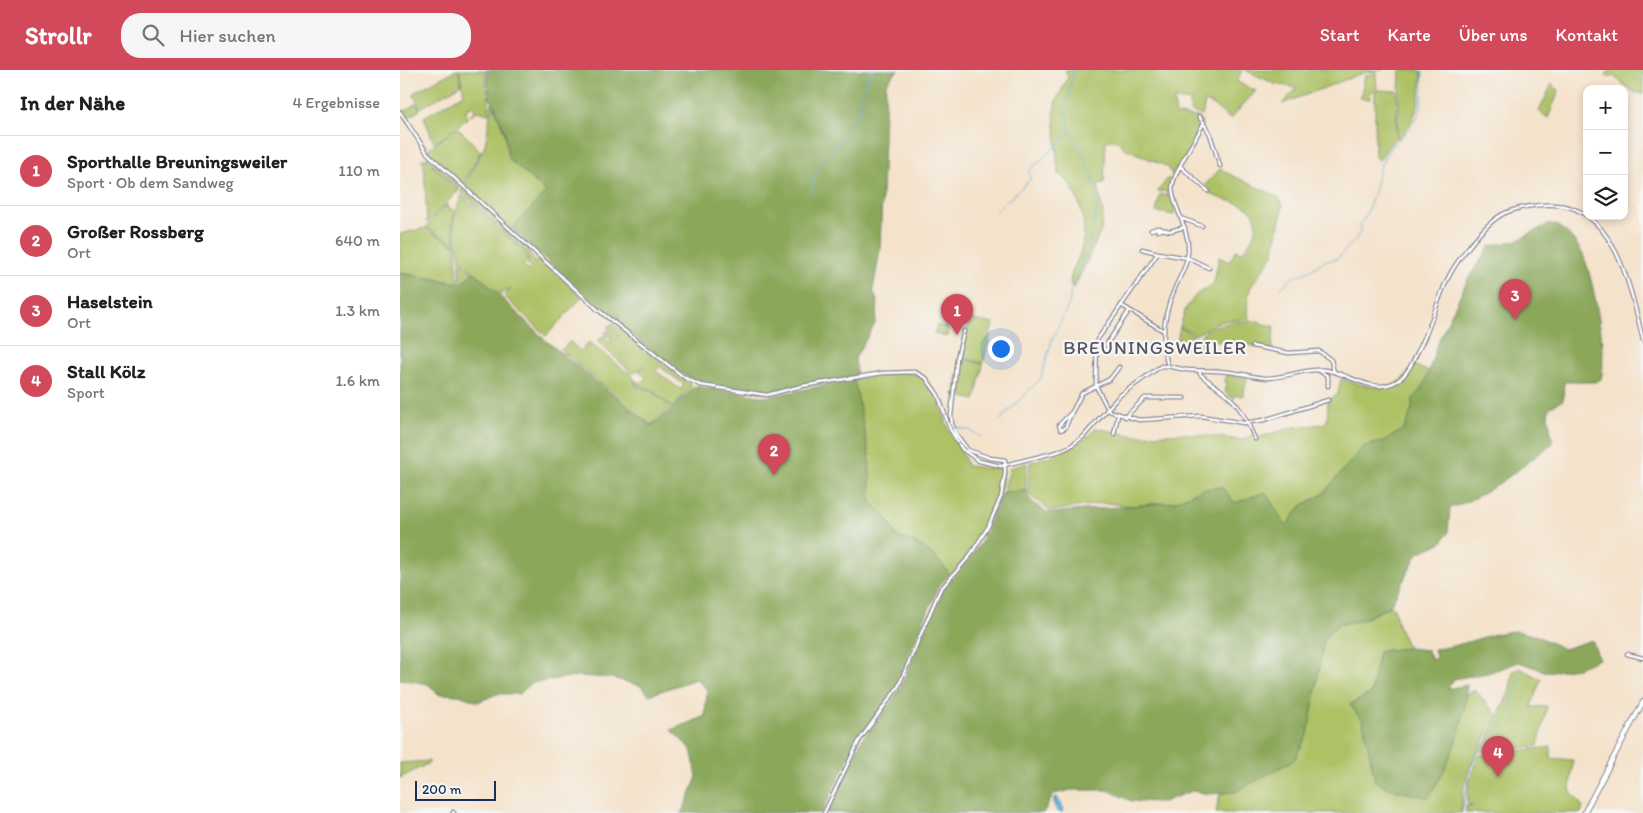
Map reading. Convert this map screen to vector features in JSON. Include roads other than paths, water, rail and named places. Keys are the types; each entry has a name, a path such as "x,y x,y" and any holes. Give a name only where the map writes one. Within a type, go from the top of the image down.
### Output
{"main road":[{"path":"1584,813 1643,702"}],"street":[{"path":"400,112 402,118 427,153 597,309 655,357 691,382 767,395 883,372 903,371 919,373 929,382 940,400 950,429 958,444 968,454 983,463 1006,466 1069,447 1083,437 1107,408 1149,373 1161,366 1200,371 1226,371 1266,378 1318,370 1334,372 1380,386 1392,384 1402,378 1428,332 1448,280 1467,251 1490,225 1504,214 1548,204 1566,206 1580,212 1596,224 1606,237 1626,275 1643,340"},
{"path":"1200,116 1220,166"},
{"path":"1168,366 1163,352 1163,330 1174,290 1188,258 1188,246 1183,219 1172,195 1173,183 1204,122"},
{"path":"1180,166 1208,191"},
{"path":"1183,219 1202,226"},
{"path":"1151,230 1170,230 1185,227"},
{"path":"1142,250 1188,258 1209,268"},
{"path":"1158,253 1097,340 1096,386 1107,408 1118,415 1148,420 1209,416 1232,422 1249,423 1328,400"},
{"path":"1121,305 1163,330"},
{"path":"1106,345 1129,311"},
{"path":"824,813 858,741 898,687 940,590 973,552 988,526 1001,497 1006,466 1004,458 982,456 968,450 956,434 951,421 957,358 964,331"},
{"path":"1252,346 1289,353 1319,350 1331,360 1334,372"},
{"path":"1072,412 1060,424 1060,430 1065,428 1082,393 1110,379 1119,367"},
{"path":"1318,370 1328,376 1328,386"},
{"path":"1200,371 1200,374 1206,380 1234,401 1249,423 1255,439"},
{"path":"1125,417 1140,402 1149,397 1184,398"},
{"path":"1114,434 1118,415"},
{"path":"1627,654 1643,658"}],"water":[{"path":"1057,797 1064,809 1062,813 1057,811 1054,805 1054,798"}],"waterway":[{"path":"813,194 811,190 817,168 832,152 860,110 860,101 870,70"},
{"path":"1072,289 1089,244 1098,203 1093,178 1071,132 1065,109 1074,70"},
{"path":"1281,288 1293,277 1308,272 1324,261 1337,259 1356,239 1361,230 1360,224 1370,204 1382,162 1389,150 1409,129 1419,112 1422,101 1423,71"},
{"path":"1030,180 1029,171 1071,132"},
{"path":"997,210 1029,181"},
{"path":"1000,420 1041,378 1052,340 1069,304 1071,290"},
{"path":"955,427 969,430 981,437"},
{"path":"1509,711 1522,673"},
{"path":"1487,741 1497,733 1506,716"},
{"path":"1462,813 1470,770 1483,744"}],"place":[{"name":"Haselstein","path":"1515,320"},
{"name":"Sporthalle Breuningsweiler","path":"957,335"},
{"name":"Großer Rossberg","path":"774,475"},
{"name":"Stall Kölz","path":"1498,777"}],"district":[{"name":"BREUNINGSWEILER","path":"1155,347"}]}
